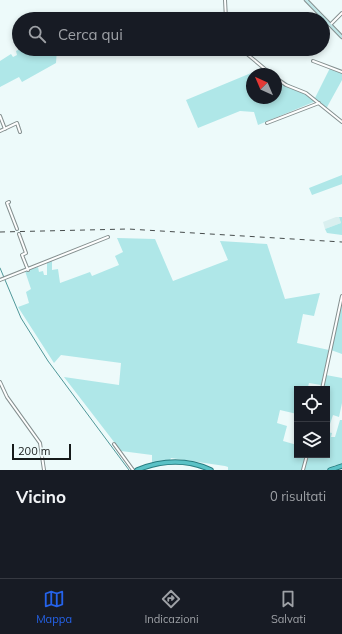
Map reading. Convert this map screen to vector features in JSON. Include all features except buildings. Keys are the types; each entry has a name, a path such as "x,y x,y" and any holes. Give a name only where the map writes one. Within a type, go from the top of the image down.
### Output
{"highway":[{"path":"137,470 161,463 179,462 198,465 211,470"},
{"path":"331,470 342,467"}],"main road":[{"path":"306,0 318,12"},
{"path":"330,25 342,37"}],"street":[{"path":"225,0 226,12"},
{"path":"330,25 342,13"},
{"path":"249,56 264,68"},
{"path":"313,61 342,72"},
{"path":"282,82 306,93 342,122"},
{"path":"268,122 318,103"},
{"path":"0,116 5,129"},
{"path":"0,131 17,123 20,132"},
{"path":"9,202 7,203 17,229"},
{"path":"19,234 26,253 22,255 28,270"},
{"path":"0,280 108,237"},
{"path":"323,386 342,296"},
{"path":"0,382 7,397 40,443 44,470"},
{"path":"114,444 133,470"},
{"path":"303,470 306,458"}],"shaded area":[{"path":"11,54 13,57 56,56 56,63 22,82 19,77 0,87 0,61"},
{"path":"330,68 342,73 342,80 326,109 316,101 258,125 254,112 240,111 198,128 186,100 246,75 246,104 282,104 282,81 315,98"},
{"path":"342,175 342,184 312,195 309,188"},
{"path":"339,217 341,223 325,229 323,222"},
{"path":"339,217 342,217 342,235 327,233 325,229 341,223"},
{"path":"117,238 155,239 173,281 228,260 220,241 267,244 285,299 320,293 314,316 303,314 297,343 329,350 321,385 309,383 308,386 294,386 294,413 280,410 277,423 287,426 283,441 294,444 294,458 330,458 330,433 332,433 331,437 335,437 340,420 342,420 342,465 335,465 328,470 228,470 228,467 225,466 171,458 170,460 152,463 152,455 121,451 64,377 119,385 121,363 61,355 54,363 18,307 29,303 26,292 31,289 25,271 38,267 39,272 43,271 44,275 47,275 47,263 52,261 52,270 58,269 60,283 90,272 92,276 119,265 115,256 123,252"},
{"path":"342,302 342,354 331,350"},
{"path":"326,375 342,378 342,403 339,417 333,415 330,424 330,386 324,386"}],"waterway":[{"path":"0,268 21,318 48,361 129,470"}],"railway":[{"path":"0,232 128,229 342,242"}]}
